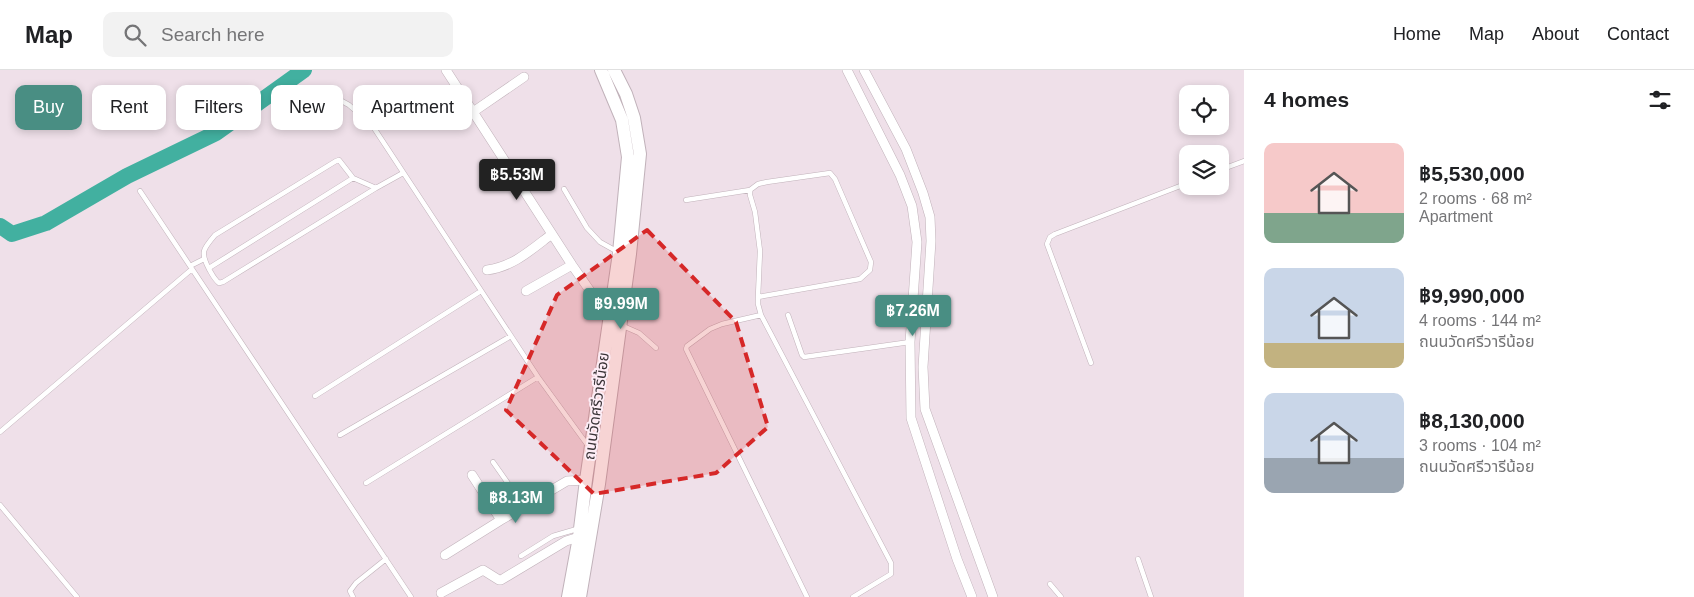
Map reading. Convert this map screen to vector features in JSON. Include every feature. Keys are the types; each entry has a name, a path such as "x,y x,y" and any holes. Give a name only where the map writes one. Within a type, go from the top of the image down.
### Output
{"main road":[{"name":"ถนนวัดศรีวารีน้อย","path":"580,597 599,484 628,157 622,120 601,70"},
{"name":"ถนนวัดศรีวารีน้อย","path":"568,597 580,532 590,449 614,321 630,254 640,154 634,118 626,94 614,70"}],"street":[{"path":"847,70 900,175 912,206 917,242 910,342 910,418 972,597"},
{"path":"864,70 906,149 930,217 931,241 923,367 925,409 993,597"},
{"path":"451,72 473,112 572,265 614,321"},
{"path":"473,112 524,77"},
{"path":"487,270 500,268 518,259 552,234"},
{"path":"526,291 572,265"},
{"path":"928,472 945,466"},
{"path":"472,475 501,520"},
{"path":"445,555 567,481 586,480"},
{"path":"441,593 483,570 501,580 580,532"}],"lane":[{"path":"343,102 364,117 372,126 538,377 590,449"},
{"path":"376,188 353,178 342,162 336,161 215,236 205,247 203,253 204,260 216,280 219,283 223,282 403,173"},
{"path":"1229,167 1244,161"},
{"path":"686,200 750,190 758,184 767,182 830,172 834,176 871,262 870,270 860,279 758,296"},
{"path":"209,268 353,178"},
{"path":"1091,363 1047,244 1055,234 1179,186"},
{"path":"564,189 587,228 600,242 619,253"},
{"path":"750,190 760,251 758,304 761,315 890,563 891,574 853,597"},
{"path":"140,191 410,597"},
{"path":"0,432 191,268 204,260"},
{"path":"315,396 481,290"},
{"path":"761,315 722,324 710,329 686,346 686,349 807,597"},
{"path":"788,315 804,357 910,342"},
{"path":"614,321 639,333 656,348"},
{"path":"340,436 511,336"},
{"path":"366,483 538,377"},
{"path":"493,462 524,506"},
{"path":"0,505 77,597"},
{"path":"521,556 553,536 580,532"},
{"path":"352,597 350,591 356,583 386,559"},
{"path":"1138,559 1150,597"},
{"path":"1050,584 1061,597"}],"highlighted area":[{"path":"647,230 736,322 768,427 716,473 594,494 506,410 557,295"}],"waterway":[{"path":"0,226 12,234 46,223 127,176 216,133 304,70"}]}
